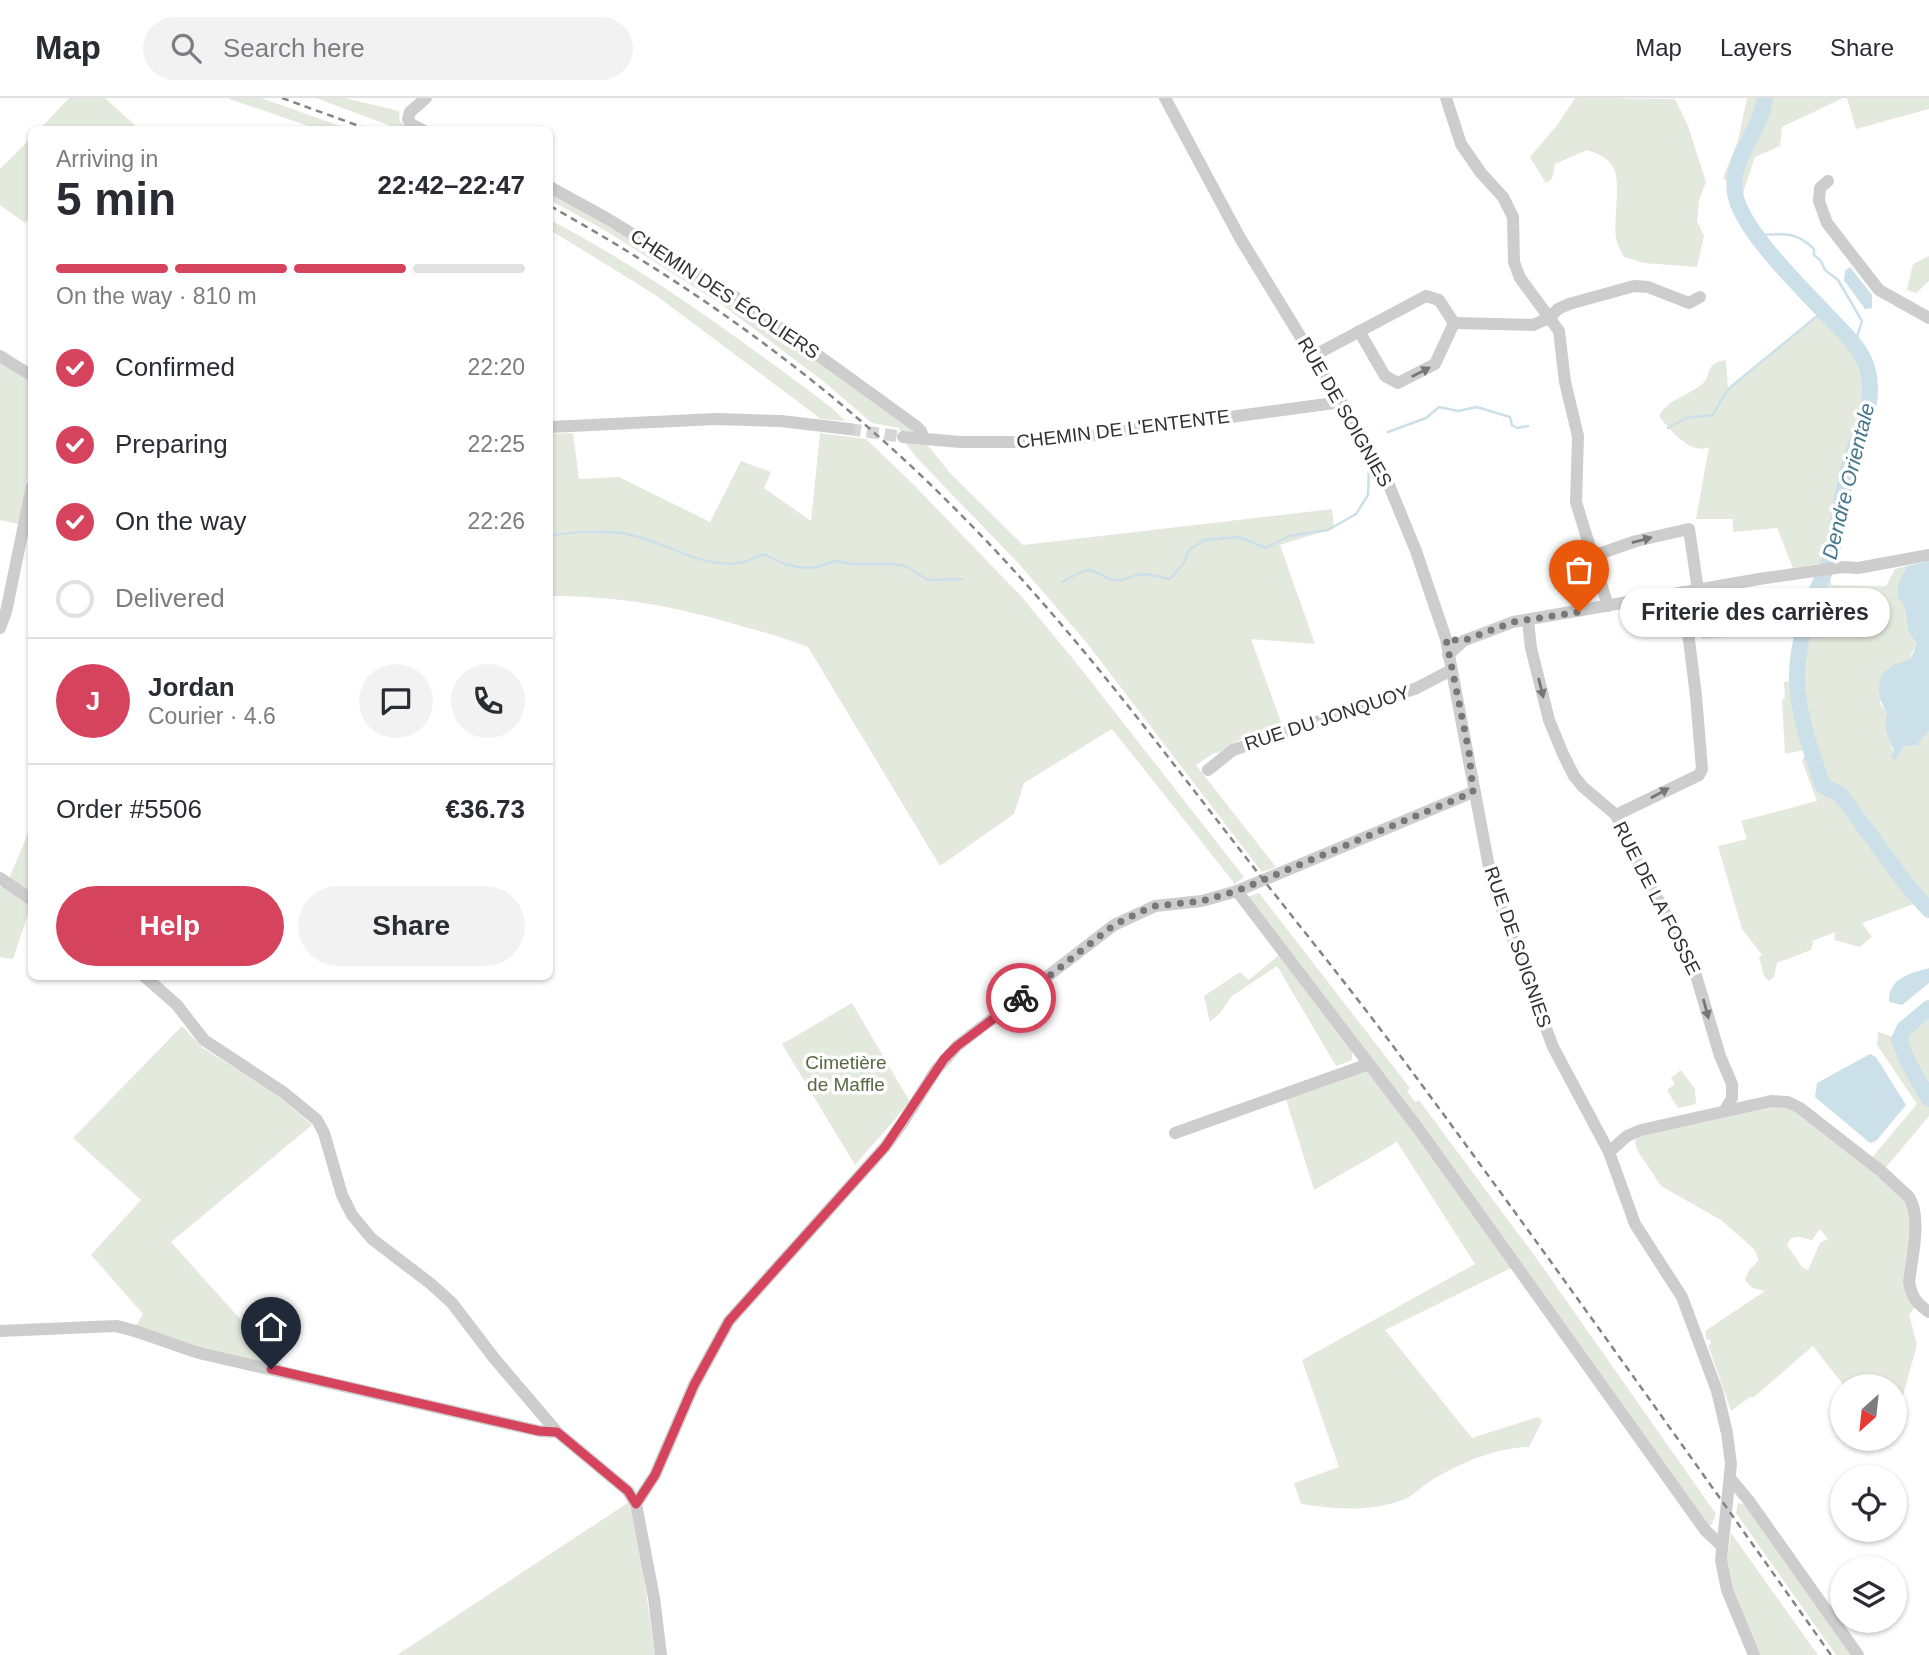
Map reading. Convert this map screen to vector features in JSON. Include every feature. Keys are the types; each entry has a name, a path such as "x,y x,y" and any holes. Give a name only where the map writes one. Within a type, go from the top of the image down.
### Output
{"street":[{"path":"415,126 408,119 410,112 426,98"},
{"name":"RUE DE SOIGNIES","path":"1166,98 1240,238 1384,473 1416,551 1446,639 1492,883 1553,1048 1609,1152 1635,1224 1676,1285 1717,1391 1727,1433 1730,1478 1721,1545 1724,1578 1754,1655"},
{"path":"1446,98 1461,144 1481,173 1503,197 1513,217 1514,262 1520,278 1559,331 1565,382 1578,436 1576,502 1608,606"},
{"path":"1828,181 1820,188 1819,201 1828,223 1879,289 1929,318"},
{"name":"CHEMIN DES ÉCOLIERS","path":"553,189 750,306 916,426 924,439"},
{"path":"1454,323 1533,325 1569,304 1634,286 1689,303 1700,297"},
{"path":"1313,356 1426,296 1437,299 1454,323"},
{"path":"1359,331 1385,376 1398,383 1435,364 1454,323"},
{"path":"0,356 28,374"},
{"name":"CHEMIN DE L'ENTENTE","path":"903,437 960,442 1044,442 1342,402"},
{"path":"553,427 716,419 781,421 849,429"},
{"path":"0,628 6,612 28,505"},
{"path":"1593,556 1636,541 1689,529 1698,590"},
{"path":"1448,655 1463,641 1500,626 1752,580 1835,568 1858,568 1929,555"},
{"path":"1616,815 1677,783 1699,775 1702,769 1683,592"},
{"name":"RUE DE LA FOSSE","path":"1528,621 1531,648 1553,733 1574,776 1590,795 1616,815 1644,874 1692,962 1720,1056 1732,1084 1732,1098 1725,1110"},
{"path":"1446,639 1463,641"},
{"name":"RUE DU JONQUOY","path":"1208,770 1233,750 1417,688 1451,670"},
{"path":"636,1504 655,1475 694,1385 729,1321 885,1147 936,1070 957,1046 1114,925 1155,906 1202,901 1237,891 1473,792"},
{"path":"0,878 28,897"},
{"path":"1237,891 1420,1131 1705,1530 1721,1545"},
{"path":"149,980 177,1005 204,1040 283,1092 317,1120 324,1133 342,1195 361,1227 383,1250 431,1284 452,1303 494,1358 557,1432 628,1491 636,1504 654,1598 661,1655"},
{"path":"1175,1132 1369,1064"},
{"path":"1609,1152 1633,1132 1775,1101 1796,1105 1907,1193 1914,1205 1916,1221 1909,1282 1915,1301 1929,1312"},
{"path":"0,1331 116,1326 203,1354 539,1431 557,1432"},
{"path":"1730,1478 1858,1655"}],"green space":[{"path":"69,98 105,98 136,126 43,126"},
{"path":"227,98 261,98 340,126 308,126"},
{"path":"316,98 345,98 399,111 400,122 408,126 391,126"},
{"path":"1575,98 1675,99 1688,126 1706,182 1699,200 1697,221 1704,236 1697,267 1644,263 1624,257 1616,233 1615,171 1609,161 1600,155 1587,150 1555,164 1552,179 1546,183 1530,157 1558,124"},
{"path":"1747,98 1843,98 1782,127 1780,146 1755,157 1743,193 1723,178 1738,140"},
{"path":"1847,98 1929,98 1929,109 1856,129"},
{"path":"28,141 28,220 25,223 0,205 0,169"},
{"path":"553,192 717,289 913,428 912,432 872,423 823,381 721,304 606,231 553,202"},
{"path":"553,222 659,284 764,357 832,408 845,421 821,419 654,294 553,232"},
{"path":"1929,256 1929,281 1916,293 1907,290 1913,264"},
{"path":"1823,311 1851,338 1864,357 1870,391 1825,563 1793,568 1777,528 1733,532 1733,519 1696,519 1709,447 1702,449 1688,445 1674,434 1659,416 1672,402 1704,382 1714,364 1726,360 1728,389"},
{"path":"0,361 28,381 28,476 19,524 0,520"},
{"path":"573,433 579,479 619,477 710,522 741,461 771,472 764,488 811,521 820,433 866,439 1021,596 1244,877 1235,884 1112,729 1024,783 1014,814 940,866 808,647 767,633 670,608 624,600 553,596 553,434"},
{"path":"904,441 926,443 950,473 1023,545 1332,509 1334,528 1280,545 1315,644 1251,639 1282,725 1237,741 1196,765 1276,867 1262,872 1086,642 1019,564 916,457"},
{"path":"1907,566 1898,584 1898,597 1905,608 1908,631 1916,645 1908,661 1888,668 1880,704 1887,712 1887,731 1895,759 1903,747 1917,745 1929,731 1929,910 1883,853 1874,852 1914,904 1862,923 1872,937 1860,947 1834,940 1835,932 1813,941 1811,950 1777,963 1774,977 1769,981 1764,976 1759,957 1762,955 1742,929 1718,846 1747,839 1741,821 1817,801 1802,761 1810,743 1797,672 1811,606 1823,578 1830,575 1831,585 1886,586 1895,569"},
{"path":"1756,594 1765,634 1702,639 1699,602"},
{"path":"1790,681 1804,750 1785,754 1782,700 1785,698 1784,682"},
{"path":"28,833 28,892 9,879"},
{"path":"2,884 28,903 28,914 13,959 0,957"},
{"path":"1259,893 1410,1088 1407,1091 1415,1102 1419,1100 1537,1259 1716,1514 1712,1524 1705,1530 1247,897"},
{"path":"1279,955 1352,1050 1352,1060 1336,1066 1277,966 1232,996 1210,1022 1204,996 1240,972 1249,980"},
{"name":"Cimetière de Maffle","path":"852,1003 910,1102 855,1165 782,1044"},
{"path":"1929,1008 1929,1116 1882,1172 1914,1205 1909,1282 1918,1304 1909,1314 1917,1345 1908,1377 1908,1374 1835,1374 1813,1346 1754,1397 1731,1411 1708,1345 1711,1344 1710,1339 1707,1340 1705,1331 1765,1291 1751,1287 1745,1279 1749,1270 1759,1260 1754,1249 1721,1220 1661,1186 1637,1150 1635,1142 1637,1138 1648,1133 1780,1101 1869,1161 1917,1104 1877,1045 1878,1032 1899,1039 1904,1029","holes":["1820,1229 1828,1239 1820,1243 1808,1270 1802,1267 1787,1245 1791,1238 1812,1240"]},
{"path":"182,1026 203,1048 272,1091 312,1125 171,1242 285,1369 184,1346 136,1326 143,1314 91,1255 141,1200 73,1138"},
{"path":"1365,1069 1415,1131 1511,1268 1385,1330 1472,1438 1538,1417 1542,1421 1529,1447 1503,1450 1464,1463 1394,1503 1368,1508 1301,1504 1294,1483 1339,1467 1302,1360 1475,1264 1397,1142 1314,1190 1285,1096"},
{"path":"1681,1070 1695,1089 1696,1104 1678,1108 1667,1090 1675,1084 1671,1078"},
{"path":"629,1502 642,1563 655,1655 397,1655"},
{"path":"1738,1503 1746,1505 1830,1618 1830,1633 1842,1633 1858,1655 1836,1655 1736,1513"},
{"path":"1731,1533 1818,1655 1754,1655 1724,1579"}],"water":[{"path":"1850,267 1872,295 1872,308 1865,309 1844,280 1845,271"},
{"path":"1929,561 1929,731 1917,745 1903,747 1895,760 1891,757 1894,750 1886,732 1887,712 1881,701 1879,683 1884,672 1912,656 1916,644 1908,631 1905,608 1898,597 1898,584 1907,566"},
{"path":"1929,968 1929,983 1902,1005 1889,1002 1892,987 1896,982"},
{"path":"1870,1054 1876,1057 1906,1105 1876,1141 1870,1143 1815,1097 1817,1083"}],"waterway":[{"name":"Dendre Orientale","path":"1765,98 1763,110 1741,156 1734,180 1740,208 1748,224 1774,257 1857,348 1867,367 1870,390 1868,408 1847,473 1834,544 1808,612 1802,638 1797,672 1802,716 1823,786 1840,794 1907,885 1929,910"},
{"path":"1757,235 1794,236 1814,249 1814,255 1825,270 1838,280 1862,321 1855,343"},
{"path":"1668,428 1686,418 1713,415 1727,390 1823,311"},
{"path":"1388,432 1426,418 1439,407 1458,411 1477,407 1510,417 1512,425 1517,428 1528,426"},
{"path":"1062,582 1083,571 1091,570 1112,580 1147,574 1170,579 1184,563 1189,550 1205,540 1239,537 1266,548 1289,536 1328,530 1356,514 1368,495 1369,468"},
{"path":"553,536 604,532 635,536 716,563 744,562 764,554 784,564 799,567 813,568 836,561 852,564 892,564 905,566 928,580 962,579"},
{"name":"Dendre Orientale","path":"1929,1008 1904,1029 1899,1040 1929,1099"}],"tunnel":[{"path":"849,429 903,437"}],"railway":[{"path":"282,98 359,126"},
{"path":"553,208 664,274 772,349 823,390 874,432 922,477 970,524 1049,610 1124,701 1396,1049 1831,1655"}],"way so far":[{"path":"1021,998 1114,925 1140,912 1155,906 1202,901 1237,891 1473,792 1469,752 1446,639 1463,641 1513,622 1579,612"}],"place":[{"name":"Friterie des carrières","path":"1579,612"}],"route":[{"path":"271,1369 539,1431 557,1432 628,1491 636,1504 655,1475 694,1385 729,1321 885,1147 944,1059 957,1046 1021,998"}]}
